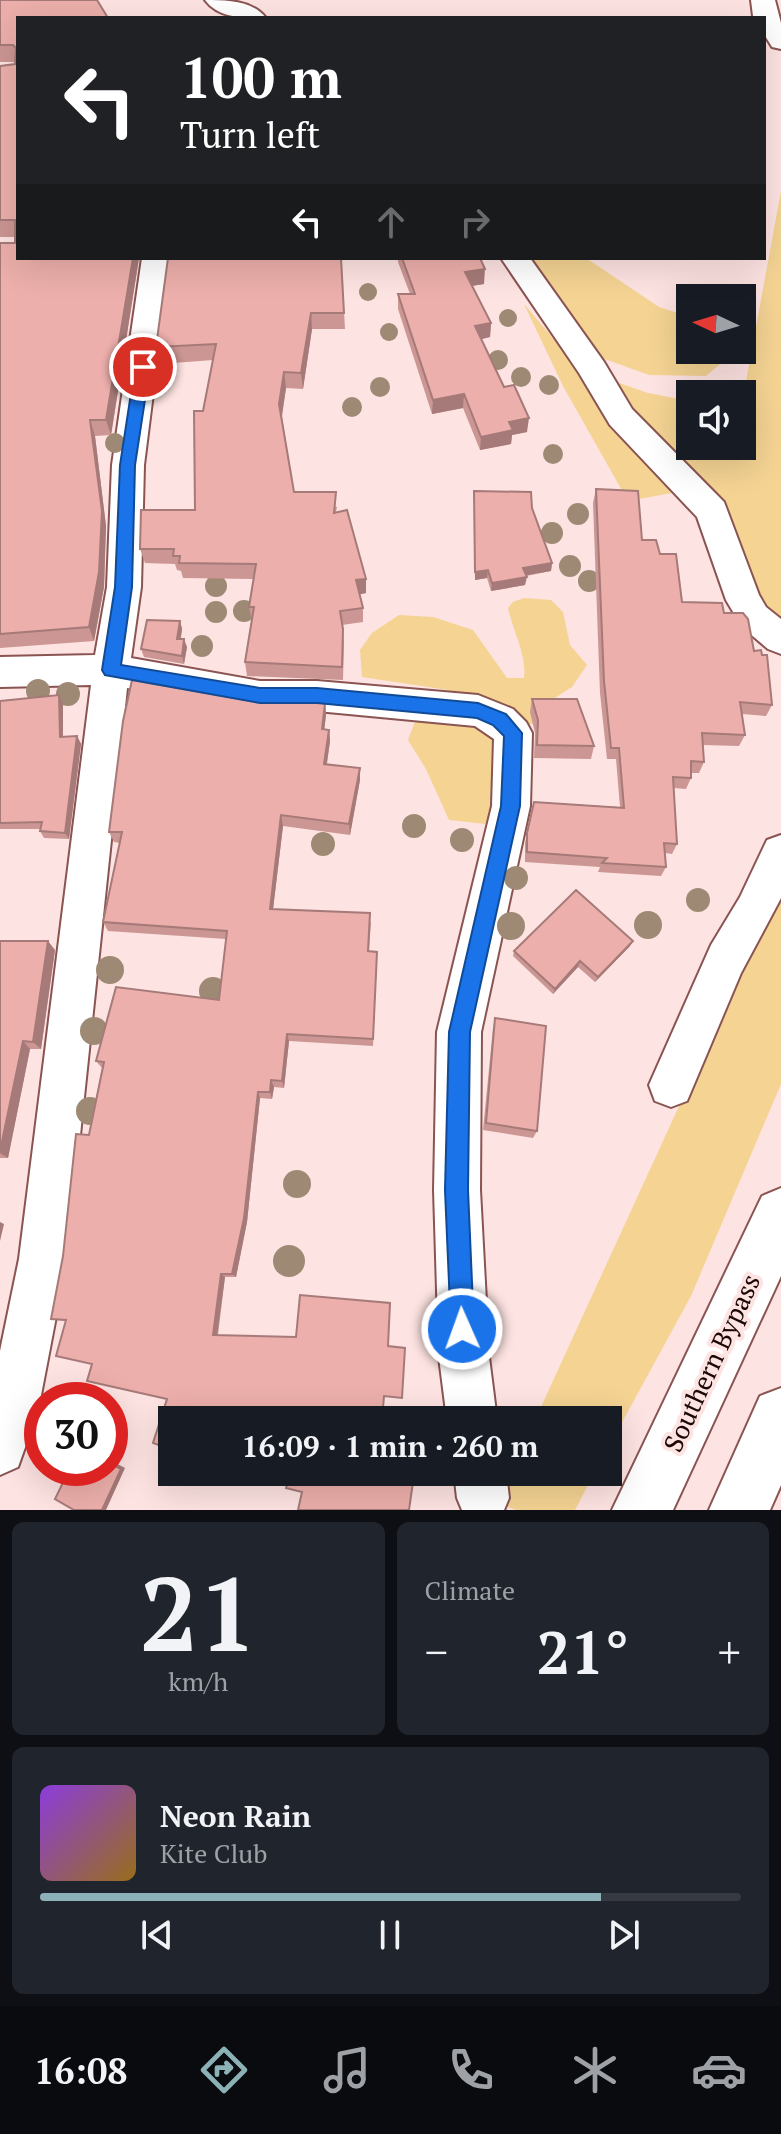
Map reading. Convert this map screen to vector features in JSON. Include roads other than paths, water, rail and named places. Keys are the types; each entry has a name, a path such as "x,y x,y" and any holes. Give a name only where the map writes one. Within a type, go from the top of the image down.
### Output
{"highway":[{"name":"Southern Bypass","path":"642,1510 781,1215"},
{"path":"739,1510 781,1417"}],"street":[{"path":"217,0 250,16"},
{"path":"766,18 781,42"},
{"path":"0,1449 13,1411 43,1259 111,670 124,587 128,465 156,260"},
{"path":"516,260 593,370 621,417 712,511 743,600 754,617 781,639"},
{"path":"0,672 111,670 260,696 317,696 478,711 500,720 513,733 511,806 459,1032 457,1190 464,1357 470,1406"},
{"path":"671,1085 726,959 755,911 781,853"}]}
